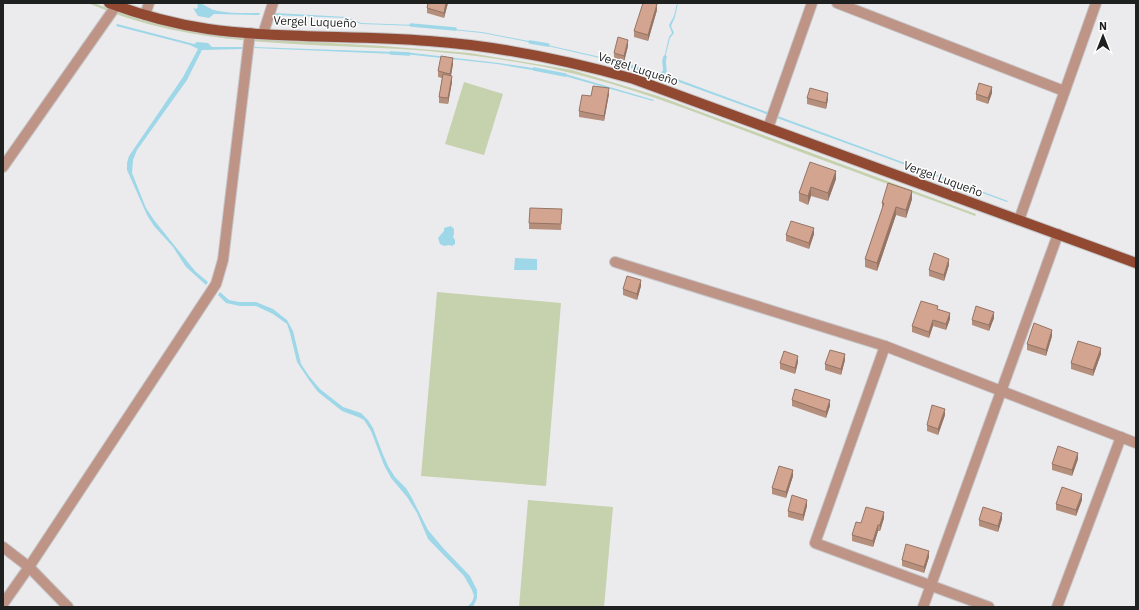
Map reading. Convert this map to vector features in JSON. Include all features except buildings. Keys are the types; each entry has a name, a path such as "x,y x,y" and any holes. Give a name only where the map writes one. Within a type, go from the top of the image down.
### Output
{"main road":[{"name":"Vergel Luqueño","path":"112,4 176,23 208,28 263,34 430,41 483,46 559,59 634,79 1136,262"}],"street":[{"path":"145,15 149,3"},
{"path":"263,34 273,3"},
{"path":"768,128 812,3"},
{"path":"836,3 1064,91"},
{"path":"1019,220 1096,3"},
{"path":"3,167 112,4"},
{"path":"3,604 216,284 223,260 250,33"},
{"path":"923,607 1058,234"},
{"path":"615,262 885,346 1136,443"},
{"path":"885,346 815,543 989,607"},
{"path":"1057,607 1121,437"},
{"path":"3,547 29,567 68,607"}],"green space":[{"path":"88,3 94,3 154,23 240,38 383,46 470,53 572,70 658,96 976,214 975,216 639,92 552,69 522,63 451,53 305,45 231,39 195,34 159,27"},
{"path":"464,82 503,94 484,155 445,144"},
{"path":"437,292 561,303 546,486 421,476"},
{"path":"528,500 613,507 604,607 519,607"}],"water":[{"path":"197,3 225,12 260,13 259,15 214,14 209,18 198,16 193,8 196,9 198,7"},
{"path":"677,3 675,17 671,26 674,33 670,38 663,62 669,37 672,33 669,25 674,16"},
{"path":"275,13 347,17 361,23 416,26 361,24 346,18 274,15"},
{"path":"117,24 194,44 197,42 208,43 212,47 242,47 242,49 202,50 187,80 137,150 133,160 132,173 146,208 195,271 208,282 206,285 186,267 173,247 154,226 147,215 127,170 129,156 183,77 198,49 190,45 116,26"},
{"path":"452,29 482,32 534,42 533,43"},
{"path":"543,44 605,58 622,63 622,65 604,59"},
{"path":"252,48 395,52 395,54"},
{"path":"404,52 539,69 538,71 497,64 404,54"},
{"path":"562,73 654,100 653,101 561,75"},
{"path":"669,76 1008,201 1007,202 668,78"},
{"path":"451,226 454,229 453,237 455,244 452,246 444,246 440,244 438,238 444,231 444,228"},
{"path":"515,258 537,259 537,270 514,270"},
{"path":"220,292 229,300 239,302 256,302 273,309 287,320 293,331 301,364 309,376 320,389 343,407 361,413 368,420 373,428 388,466 395,477 406,488 428,530 470,576 477,590 477,598 473,607 467,607 472,602 474,596 464,576 428,539 417,513 407,497 391,478 384,465 371,431 364,420 342,411 318,392 297,362 287,324 273,314 256,306 240,306 226,303 218,295"}],"waterway":[{"path":"411,25 455,29"},
{"path":"530,42 548,45"},
{"path":"391,53 409,54"},
{"path":"661,75 665,71 665,57"},
{"path":"620,63 673,79"},
{"path":"534,69 565,75"}]}
